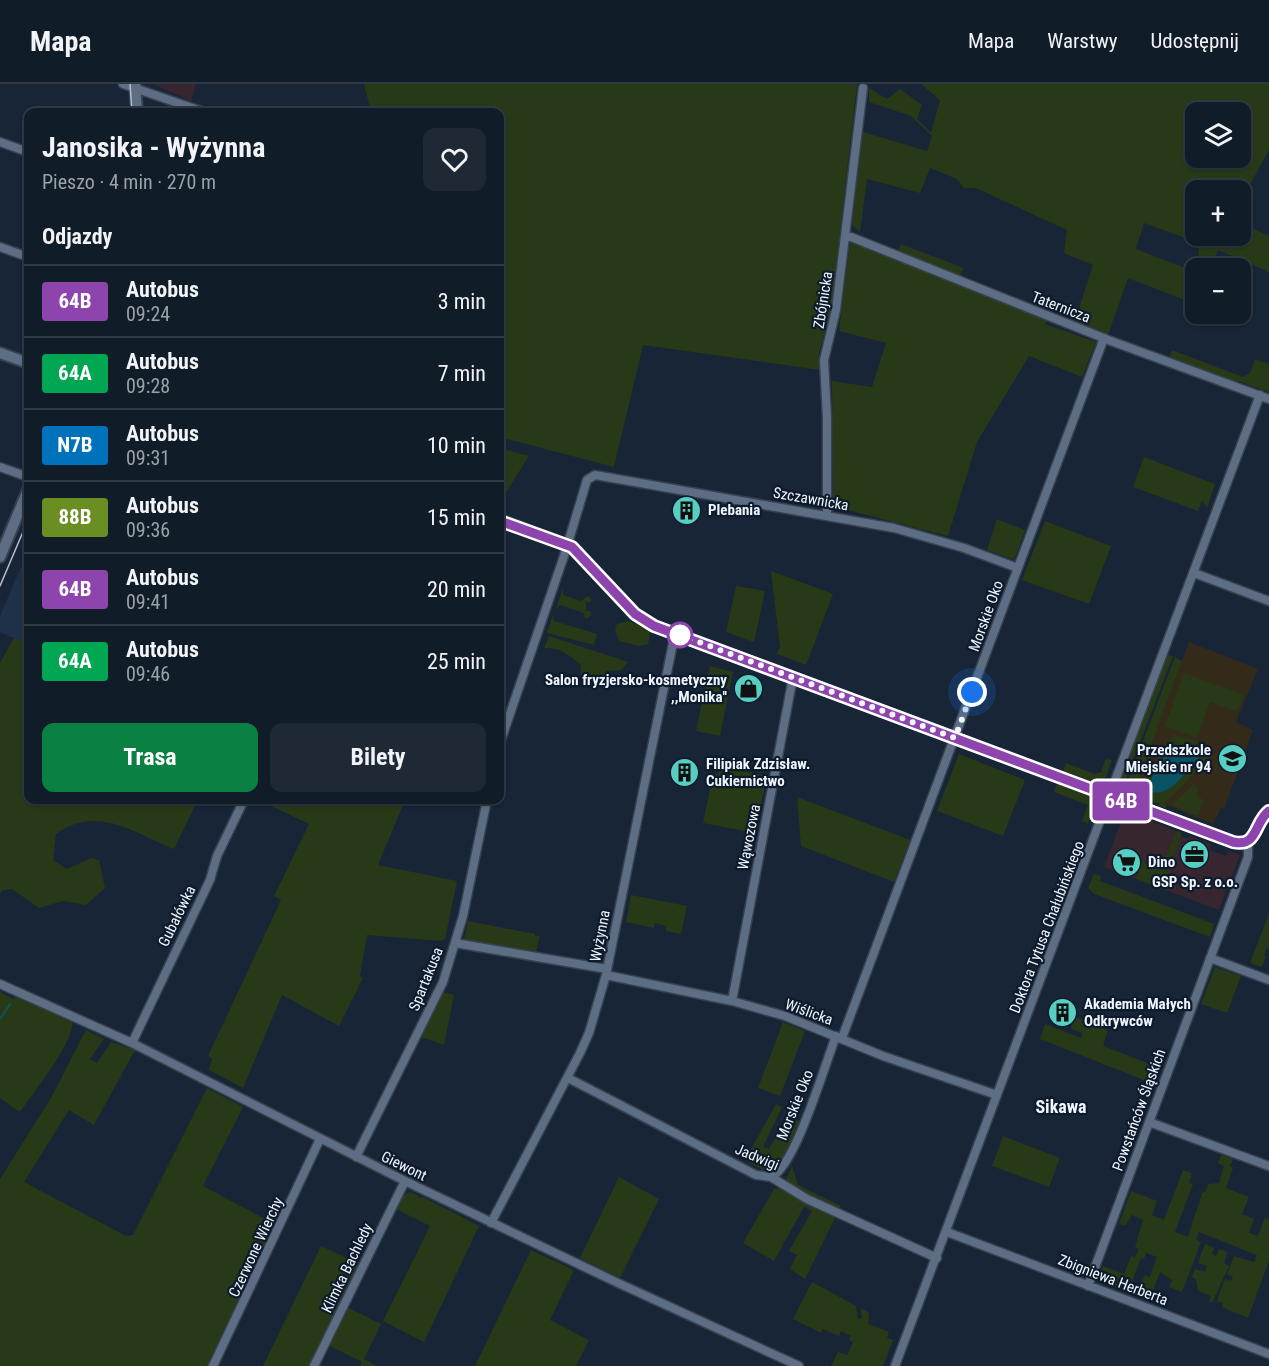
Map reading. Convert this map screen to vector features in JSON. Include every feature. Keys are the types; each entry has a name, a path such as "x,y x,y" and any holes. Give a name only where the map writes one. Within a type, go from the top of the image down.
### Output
{"street":[{"path":"123,84 135,86 193,108"},
{"path":"135,86 137,108"},
{"name":"Zbójnicka","path":"827,516 827,418 824,360 835,322 863,88"},
{"path":"0,142 24,151"},
{"name":"Taternicza","path":"846,235 1104,338 1269,399"},
{"path":"0,247 24,256"},
{"name":"Morskie Oko","path":"771,1177 778,1174 784,1167 798,1140 839,1037 955,738 1104,338"},
{"path":"0,353 24,362"},
{"name":"Doktora Tytusa Chałubińskiego","path":"895,1366 1260,395"},
{"path":"0,467 24,476"},
{"name":"Szczawnicka","path":"568,545 587,480 595,475 918,534 1018,568"},
{"path":"0,557 24,500"},
{"path":"504,521 568,545 642,620 675,633 1233,842 1248,841 1269,811"},
{"path":"504,731 568,545"},
{"path":"1194,573 1269,601"},
{"name":"Wyżynna","path":"491,1223 589,1034 606,972 675,633"},
{"name":"Wąwozowa","path":"732,1002 793,677"},
{"name":"Gubałówka","path":"132,1043 210,880 217,856 242,804"},
{"name":"Spartakusa","path":"356,1157 443,982 455,943 487,804"},
{"name":"Powstańców Śląskich","path":"1088,1286 1248,857 1248,841"},
{"name":"Wiślicka","path":"455,943 606,972 785,1016 925,1071 998,1095"},
{"path":"1210,958 1269,980"},
{"name":"Giewont","path":"0,984 132,1043 491,1223 799,1366"},
{"name":"Jadwigi","path":"568,1078 756,1175 771,1177 807,1199 937,1258"},
{"path":"1149,1122 1269,1166"},
{"name":"Czerwone Wierchy","path":"213,1366 320,1139"},
{"name":"Klimka Bachledy","path":"314,1366 405,1181"},
{"name":"Zbigniewa Herberta","path":"947,1232 1269,1354"}],"shaded area":[{"path":"153,84 196,84 191,101"},
{"path":"24,560 24,642 0,632 0,616"},
{"path":"1189,642 1258,669 1236,722 1253,730 1224,809 1221,808 1213,824 1133,791"},
{"path":"1182,746 1197,750 1198,759 1171,787 1158,793 1150,792 1152,778 1159,764 1170,753"},
{"path":"1125,811 1181,833 1181,836 1188,839 1190,836 1211,844 1210,850 1226,856 1229,851 1240,855 1219,910 1104,867"}],"green space":[{"path":"364,84 857,84 831,309 819,353 820,370 643,345 614,467 504,438 504,108 370,108"},
{"path":"921,84 1269,84 1269,150 1251,183 1251,180 1185,180 1185,238 1144,223 1136,249 1185,268 1185,300 1128,278 1108,335 1075,321 1093,265 1064,253 1067,230 976,188 964,188 957,179 930,168 920,193 867,179 860,233 852,224 863,132 927,151 932,136 911,116 869,102 869,88 887,99 900,89 922,105 917,119 931,133 940,100"},
{"path":"1251,228 1269,236 1269,272 1251,264 1251,258 1237,258 1218,250 1214,258 1198,258 1199,246 1251,246"},
{"path":"856,242 1047,320 1045,324 1096,342 1082,377 1029,356 977,442 948,536 836,507 833,502 832,381 872,387 886,343 839,331 850,244"},
{"path":"901,244 964,268 959,277 897,252"},
{"path":"1172,350 1243,377 1250,373 1255,359 1269,364 1269,392 1238,381 1235,383 1169,358"},
{"path":"504,449 529,456 504,496"},
{"path":"1144,457 1215,484 1207,508 1202,501 1198,511 1133,487"},
{"path":"997,519 1025,530 1014,560 987,550"},
{"path":"1045,521 1111,546 1089,604 1022,580"},
{"path":"771,571 833,594 806,665 777,654 780,647"},
{"path":"736,586 765,591 754,642 726,632"},
{"path":"563,588 563,595 581,601 588,596 591,598 591,602 586,602 586,611 590,611 591,616 585,619 584,613 560,605 556,609"},
{"path":"553,615 554,621 597,634 594,645 547,633"},
{"path":"628,621 643,627 650,633 648,644 638,646 619,641 615,629 617,624"},
{"path":"549,636 628,662 621,670 606,671 602,683 591,681 592,678 580,674 581,665 568,655 560,650 544,648"},
{"path":"14,638 24,642 24,804 196,804 174,849 130,829 101,821 86,821 71,825 56,834 53,860 67,869 91,858 99,860 105,888 86,905 63,901 39,908 12,889 3,890 0,894 0,663"},
{"path":"1167,655 1173,656 1124,784 1119,782"},
{"path":"1175,657 1182,661 1134,791 1153,799 1143,789 1159,755 1174,735 1195,740 1212,755 1165,803 1166,808 1158,806 1159,803 1136,797 1125,788","holes":["1188,748 1198,758 1171,787 1157,793 1150,792 1161,762"]},
{"path":"710,666 733,672 720,736 696,731"},
{"path":"1184,673 1244,695 1237,712 1210,702 1197,738 1165,726"},
{"path":"959,754 1025,780 1003,836 937,811"},
{"path":"1106,759 1112,760 1106,777 1097,783 1063,771 1066,763 1095,774 1101,772"},
{"path":"714,765 767,776 755,833 703,823 713,774 718,775 719,772 713,770"},
{"path":"1058,781 1093,794 1089,806 1093,810 1088,824 1082,821 1088,805 1054,792"},
{"path":"1194,784 1198,797 1204,800 1198,816 1172,805"},
{"path":"797,797 910,840 894,882 801,846"},
{"path":"267,804 403,804 378,865 457,881 445,939 441,941 367,935 360,976 363,978 339,1026 282,995 243,1088 209,1070 212,1059 208,1056 281,900 274,896 309,824"},
{"path":"1176,831 1181,833 1181,836 1162,889 1136,879 1144,856 1144,863 1162,867"},
{"path":"1094,874 1101,876 1100,881 1214,924 1210,937 1094,894 1088,888"},
{"path":"631,895 687,906 681,934 666,931 666,926 655,923 654,928 626,922"},
{"path":"1269,913 1269,949 1267,948 1264,955 1266,956 1262,967 1250,963"},
{"path":"468,921 535,934 535,937 540,935 536,952 464,940"},
{"path":"1215,967 1241,976 1227,1013 1201,1004"},
{"path":"0,992 14,999 16,995 72,1021 67,1041 20,1112 0,1098"},
{"path":"442,992 454,995 444,1045 421,1037"},
{"path":"1075,1017 1108,1030 1103,1046 1160,1068 1154,1084 1040,1039 1045,1024 1081,1038 1083,1033 1071,1029"},
{"path":"783,1022 805,1031 780,1096 758,1088"},
{"path":"86,1030 104,1039 90,1059 97,1063 111,1042 135,1050 94,1125 69,1110 24,1182 126,1236 133,1235 207,1088 243,1107 203,1186 276,1225 208,1366 0,1366 0,1179 51,1098"},
{"path":"776,1104 782,1107 763,1147 769,1149 787,1118 800,1121 777,1170 768,1171 745,1160"},
{"path":"1003,1136 1060,1158 1049,1187 992,1166"},
{"path":"1221,1155 1233,1159 1230,1166 1233,1168 1226,1188 1249,1197 1242,1214 1254,1219 1249,1233 1258,1236 1265,1217 1269,1219 1269,1261 1248,1318 1222,1307 1223,1303 1217,1301 1225,1279 1231,1281 1233,1277 1227,1274 1234,1256 1254,1262 1257,1255 1199,1232 1196,1240 1201,1242 1182,1292 1169,1287 1172,1280 1160,1272 1149,1300 1135,1295 1145,1275 1150,1277 1157,1257 1146,1253 1144,1259 1141,1258 1128,1292 1101,1282 1099,1276 1103,1266 1124,1274 1131,1256 1135,1257 1139,1249 1135,1247 1143,1220 1132,1215 1125,1226 1119,1224 1131,1191 1157,1201 1152,1215 1164,1220 1183,1170 1192,1173 1189,1183 1193,1184 1175,1232 1188,1237 1202,1193 1205,1192 1208,1184 1219,1183 1224,1166 1218,1163"},
{"path":"792,1166 798,1185 841,1206 805,1279 790,1269 797,1255 789,1251 812,1211 804,1207 774,1261 743,1243 774,1189 782,1189"},
{"path":"619,1177 659,1199 620,1278 580,1258"},
{"path":"410,1192 419,1196 418,1198 423,1197 479,1226 424,1342 383,1321 430,1226 396,1209 403,1196"},
{"path":"1205,1244 1214,1248 1212,1254 1216,1256 1219,1249 1228,1252 1224,1263 1229,1266 1212,1303 1209,1301 1211,1296 1198,1291 1196,1280 1192,1277 1195,1269 1205,1272 1207,1266 1198,1263"},
{"path":"321,1246 360,1264 309,1366 263,1366"},
{"path":"531,1250 574,1270 550,1320 589,1340 576,1366 475,1366"},
{"path":"812,1282 856,1306 858,1319 862,1318 861,1308 869,1312 868,1324 889,1332 887,1338 893,1340 883,1366 831,1366 838,1352 847,1355 853,1342 849,1340 851,1336 841,1331 839,1336 823,1329 821,1333 793,1319"},
{"path":"347,1307 381,1324 364,1359 377,1366 360,1366 362,1362 328,1345"}],"waterway":[{"path":"0,1019 10,1004"}],"tram line":[{"path":"130,84 132,108"},
{"path":"0,586 24,529"}],"bus line":[{"name":"64B","path":"504,522 555,539 575,549 635,614 654,626 1233,842 1245,843 1251,839 1263,816 1269,811"}],"place":[{"name":"Plebania","path":"687,510"},
{"name":"Salon fryzjersko-kosmetyczny ,,Monika''","path":"748,689"},
{"name":"Przedszkole Miejskie nr 94","path":"1232,759"},
{"name":"Filipiak Zdzisław. Cukiernictwo","path":"685,773"},
{"name":"GSP Sp. z o.o.","path":"1195,855"},
{"name":"Dino","path":"1127,862"},
{"name":"Akademia Małych Odkrywców","path":"1063,1013"}],"district":[{"name":"Sikawa","path":"1061,1106"}],"route":[{"path":"680,635 955,738 972,692"}]}
